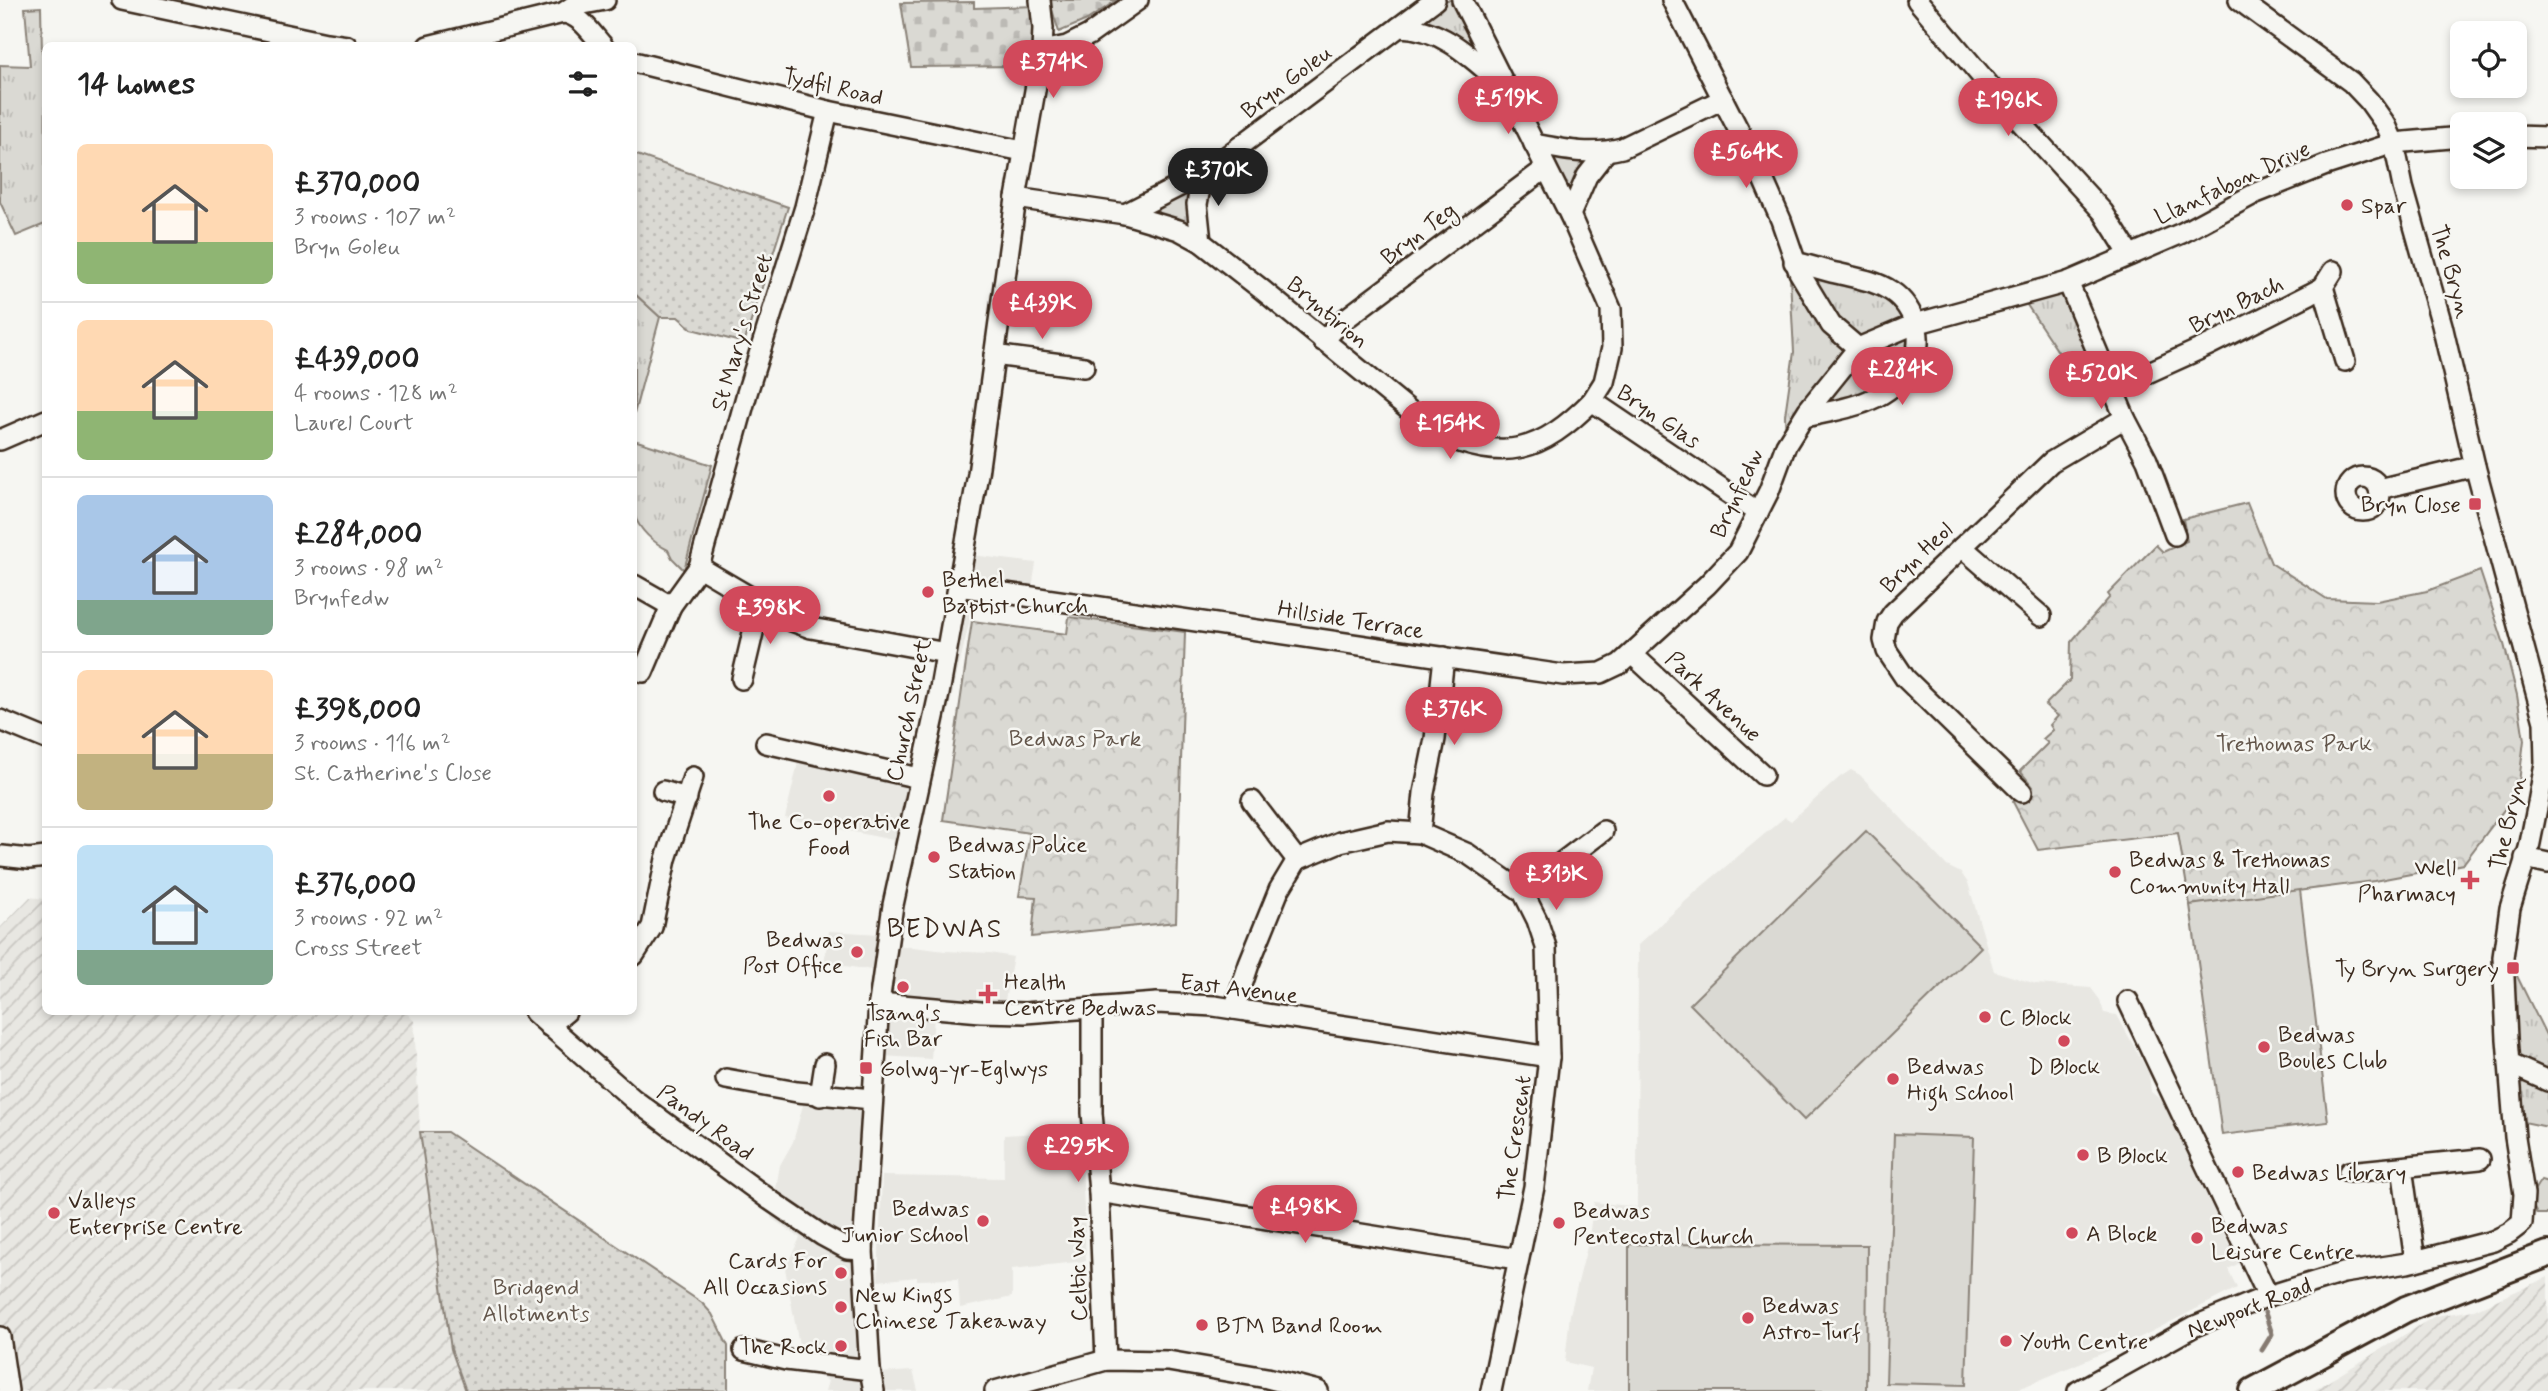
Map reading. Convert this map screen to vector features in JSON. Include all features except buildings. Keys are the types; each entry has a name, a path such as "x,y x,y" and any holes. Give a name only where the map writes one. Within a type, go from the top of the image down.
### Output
{"main road":[{"path":"2253,1391 2406,1309 2548,1254"}],"street":[{"path":"122,0 321,42"},
{"path":"563,13 573,6 605,0"},
{"name":"Church Street","path":"874,1391 870,1370 863,1250 880,1003 892,905 946,653 978,474 1016,198 1042,51 1040,0"},
{"path":"1042,51 1068,46 1089,35 1138,0"},
{"name":"Bryn Goleu","path":"1125,214 1203,174 1435,0"},
{"name":"Bryn Glas","path":"1462,0 1570,215 1611,309 1612,348 1604,382 1592,401 1758,513"},
{"path":"1672,0 1777,210 1794,262 1831,325 1858,348"},
{"path":"1917,0 2016,117 2103,212 2130,255"},
{"name":"The Bryn","path":"2239,0 2351,82 2380,117 2394,143 2403,187 2442,325 2475,466 2544,722 2544,763 2538,803 2510,908 2503,957 2515,1137 2524,1194"},
{"path":"452,42 563,13 570,13 577,18 599,42"},
{"name":"Bryn Glas","path":"1399,27 1422,30 1441,37 1472,58 1504,87"},
{"name":"Tydfil Road","path":"637,63 828,111 1023,152"},
{"path":"1534,144 1581,153 1605,153 1622,148 1723,100"},
{"name":"St Mary's Street","path":"643,672 671,607 699,567 747,393 805,207 828,111"},
{"path":"2527,136 2548,136"},
{"name":"Llanfabon Drive","path":"2068,282 2182,233 2271,187 2320,167 2394,143 2450,139"},
{"path":"1570,215 1587,176 1605,153"},
{"name":"Bryn Teg","path":"1324,341 1340,323 1546,168"},
{"path":"1201,242 1197,204 1203,174"},
{"name":"Bryntirion","path":"1016,198 1125,214 1179,230 1201,242 1437,433 1464,445 1500,450 1533,446 1566,427 1592,401"},
{"path":"1794,262 1867,279 1890,290 1904,302 1919,338 1914,360 1891,390 1863,404 1804,417"},
{"name":"Bryn Bach","path":"2114,388 2209,345 2328,279 2345,361"},
{"path":"2068,282 2125,418 2147,460 2175,535"},
{"name":"Brynfedw","path":"1707,585 1738,552 1758,513 1786,445 1804,417 1858,348 1915,324 2068,282"},
{"path":"994,355 1084,367"},
{"name":"Bryn Heol","path":"2022,792 1905,678 1887,651 1885,630 1893,614 2051,462 2125,418"},
{"path":"0,440 42,422"},
{"path":"2379,489 2475,466"},
{"path":"1962,547 2040,615"},
{"path":"699,567 789,620 811,628 946,653"},
{"name":"Hillside Terrace","path":"958,586 1563,675 1601,673 1632,654 1707,585"},
{"path":"637,586 671,607"},
{"path":"742,678 760,603"},
{"name":"Park Avenue","path":"1632,654 1763,775"},
{"path":"1420,833 1423,793 1435,739 1444,657"},
{"path":"0,720 42,737"},
{"path":"766,743 919,778"},
{"path":"637,950 652,927 667,859 694,777"},
{"path":"663,792 687,798"},
{"path":"1234,1009 1279,890 1297,860 1252,801"},
{"name":"The Crescent","path":"1297,860 1340,842 1388,831 1420,833 1468,854 1523,892 1537,920 1546,947 1549,1057 1536,1175 1491,1391"},
{"path":"1523,892 1603,831"},
{"path":"2,856 42,857"},
{"path":"2525,858 2548,863"},
{"path":"2128,1000 2268,1296"},
{"name":"East Avenue","path":"880,1003 1025,1013 1157,1003 1214,1006 1549,1057"},
{"name":"Celtic Way","path":"1092,1008 1092,1113 1099,1192 1106,1360"},
{"name":"Pandy Road","path":"537,1015 633,1099 770,1200 847,1249 863,1250"},
{"path":"550,1026 563,1015"},
{"path":"820,1096 825,1064"},
{"path":"2510,1065 2548,1081"},
{"path":"726,1079 820,1096 872,1099"},
{"path":"2349,1172 2480,1159"},
{"path":"2402,1167 2414,1261"},
{"path":"1099,1192 1517,1259"},
{"name":"Newport Road","path":"2078,1391 2195,1326 2268,1296 2343,1273 2414,1261 2493,1241 2522,1223 2524,1194"},
{"path":"0,1337 8,1391"},
{"path":"744,1350 786,1360 870,1370"},
{"path":"995,1391 1106,1360 1168,1361 1267,1378 1318,1391"}],"shaded area":[{"path":"955,553 1036,563 1029,607 975,598 911,870 897,945 1013,957 1004,1006 935,1001 931,1059 882,1056 873,1178 873,1276 879,1373 913,1371 918,1391 825,1391 828,1381 803,1367 785,1268 800,1238 771,1218 780,1165 793,1142 803,1105 862,1107 872,970 824,963 829,931 880,934 893,840 785,818 802,746 914,770"},
{"name":"Bedwas High School","path":"1851,770 1860,775 1947,866 1961,873 1968,883 1994,971 2036,984 2091,988 2100,1000 2104,1013 2117,1015 2149,1074 2151,1092 2164,1102 2238,1264 2228,1269 2237,1288 2143,1336 2014,1391 1587,1391 1591,1368 1565,1362 1570,1314 1588,1243 1594,1202 1637,1207 1638,945 1700,888 1785,817 1791,821"},
{"path":"30,897 42,899 42,1015 409,1015 414,1021 420,1132 451,1349 466,1391 0,1391 0,928"},
{"name":"Bedwas Junior School","path":"1077,1131 1081,1134 1086,1261 1012,1269 1012,1297 960,1308 958,1279 917,1280 917,1277 878,1281 882,1176 1004,1178 1004,1135"},
{"path":"2548,1277 2548,1391 2313,1391 2435,1316 2474,1310"}],"green space":[{"path":"1049,0 1117,0 1087,20 1059,32"},
{"path":"1435,0 1462,0 1504,87 1408,27"},
{"path":"974,2 974,8 1035,6 1036,31 1030,66 911,67 901,3"},
{"path":"41,7 42,225 16,236 0,202 0,65 30,66 25,8"},
{"path":"1534,144 1593,153 1574,202"},
{"path":"637,155 788,207 744,343 692,329 678,317 660,317 637,296"},
{"path":"1203,174 1201,242 1125,214"},
{"path":"1788,241 1795,262 1867,279 1915,324 1902,379 1804,417 1786,445 1785,415 1794,352"},
{"path":"2068,282 2125,418 2059,353 2021,296"},
{"path":"637,296 660,317 637,403"},
{"path":"637,441 712,465 684,570 668,550 643,531 637,522"},
{"name":"Trethomas Park","path":"2247,503 2271,563 2327,599 2377,601 2427,591 2480,571 2504,644 2517,695 2524,740 2518,791 2463,864 2374,881 2190,905 2178,833 2038,850 2013,802 2022,792 2033,787 2020,771 2048,743 2043,739 2053,730 2050,725 2058,716 2045,705 2070,680 2071,642 2110,597 2108,594 2156,545 2163,552 2187,541 2183,519"},
{"name":"Bedwas Park","path":"1069,617 1185,632 1176,922 1032,937 1036,897 1019,896 1030,833 943,820 972,621 1067,634"},
{"path":"1866,831 1981,947 1804,1120 1690,1004"},
{"path":"2300,890 2328,1122 2222,1135 2190,905"},
{"path":"2503,968 2516,974 2548,1039 2548,1127 2514,1120"},
{"name":"Bridgend Allotments","path":"420,1132 447,1132 702,1303 712,1314 728,1346 728,1391 466,1391 451,1349"},
{"path":"1894,1134 1974,1137 1966,1385 1886,1383"},
{"path":"2541,1180 2548,1182 2548,1214 2537,1214 2532,1201 2533,1193"},
{"name":"Bedwas Astro-Turf","path":"1629,1244 1867,1245 1866,1391 1629,1391"}],"waterway":[{"path":"2262,1350 2272,1334 2265,1313"}],"place":[{"name":"Spar","path":"2347,205"},
{"name":"Bryn Close","path":"2475,504"},
{"name":"Bethel Baptist Church","path":"928,592"},
{"name":"The Co-operative Food","path":"829,796"},
{"name":"Bedwas Police Station","path":"934,857"},
{"name":"Bedwas & Trethomas Community Hall","path":"2115,872"},
{"name":"Well Pharmacy","path":"2470,880"},
{"name":"Bedwas Post Office","path":"857,952"},
{"name":"Ty Bryn Surgery","path":"2513,968"},
{"name":"Tsang's Fish Bar","path":"903,987"},
{"name":"Health Centre Bedwas","path":"988,994"},
{"name":"C Block","path":"1985,1017"},
{"name":"D Block","path":"2064,1041"},
{"name":"Bedwas Boules Club","path":"2264,1047"},
{"name":"Golwg-yr-Eglwys","path":"866,1068"},
{"name":"Bedwas High School","path":"1893,1079"},
{"name":"B Block","path":"2083,1155"},
{"name":"Bedwas Library","path":"2238,1172"},
{"name":"Valleys Enterprise Centre","path":"54,1213"},
{"name":"Bedwas Junior School","path":"983,1221"},
{"name":"Bedwas Pentecostal Church","path":"1559,1223"},
{"name":"A Block","path":"2072,1233"},
{"name":"Bedwas Leisure Centre","path":"2197,1238"},
{"name":"Cards For All Occasions","path":"841,1273"},
{"name":"New Kings Chinese Takeaway","path":"841,1307"},
{"name":"Bedwas Astro-Turf","path":"1748,1318"},
{"name":"BTM Band Room","path":"1202,1325"},
{"name":"Youth Centre","path":"2006,1341"},
{"name":"The Rock","path":"841,1346"}],"district":[{"name":"BEDWAS","path":"945,928"}]}
